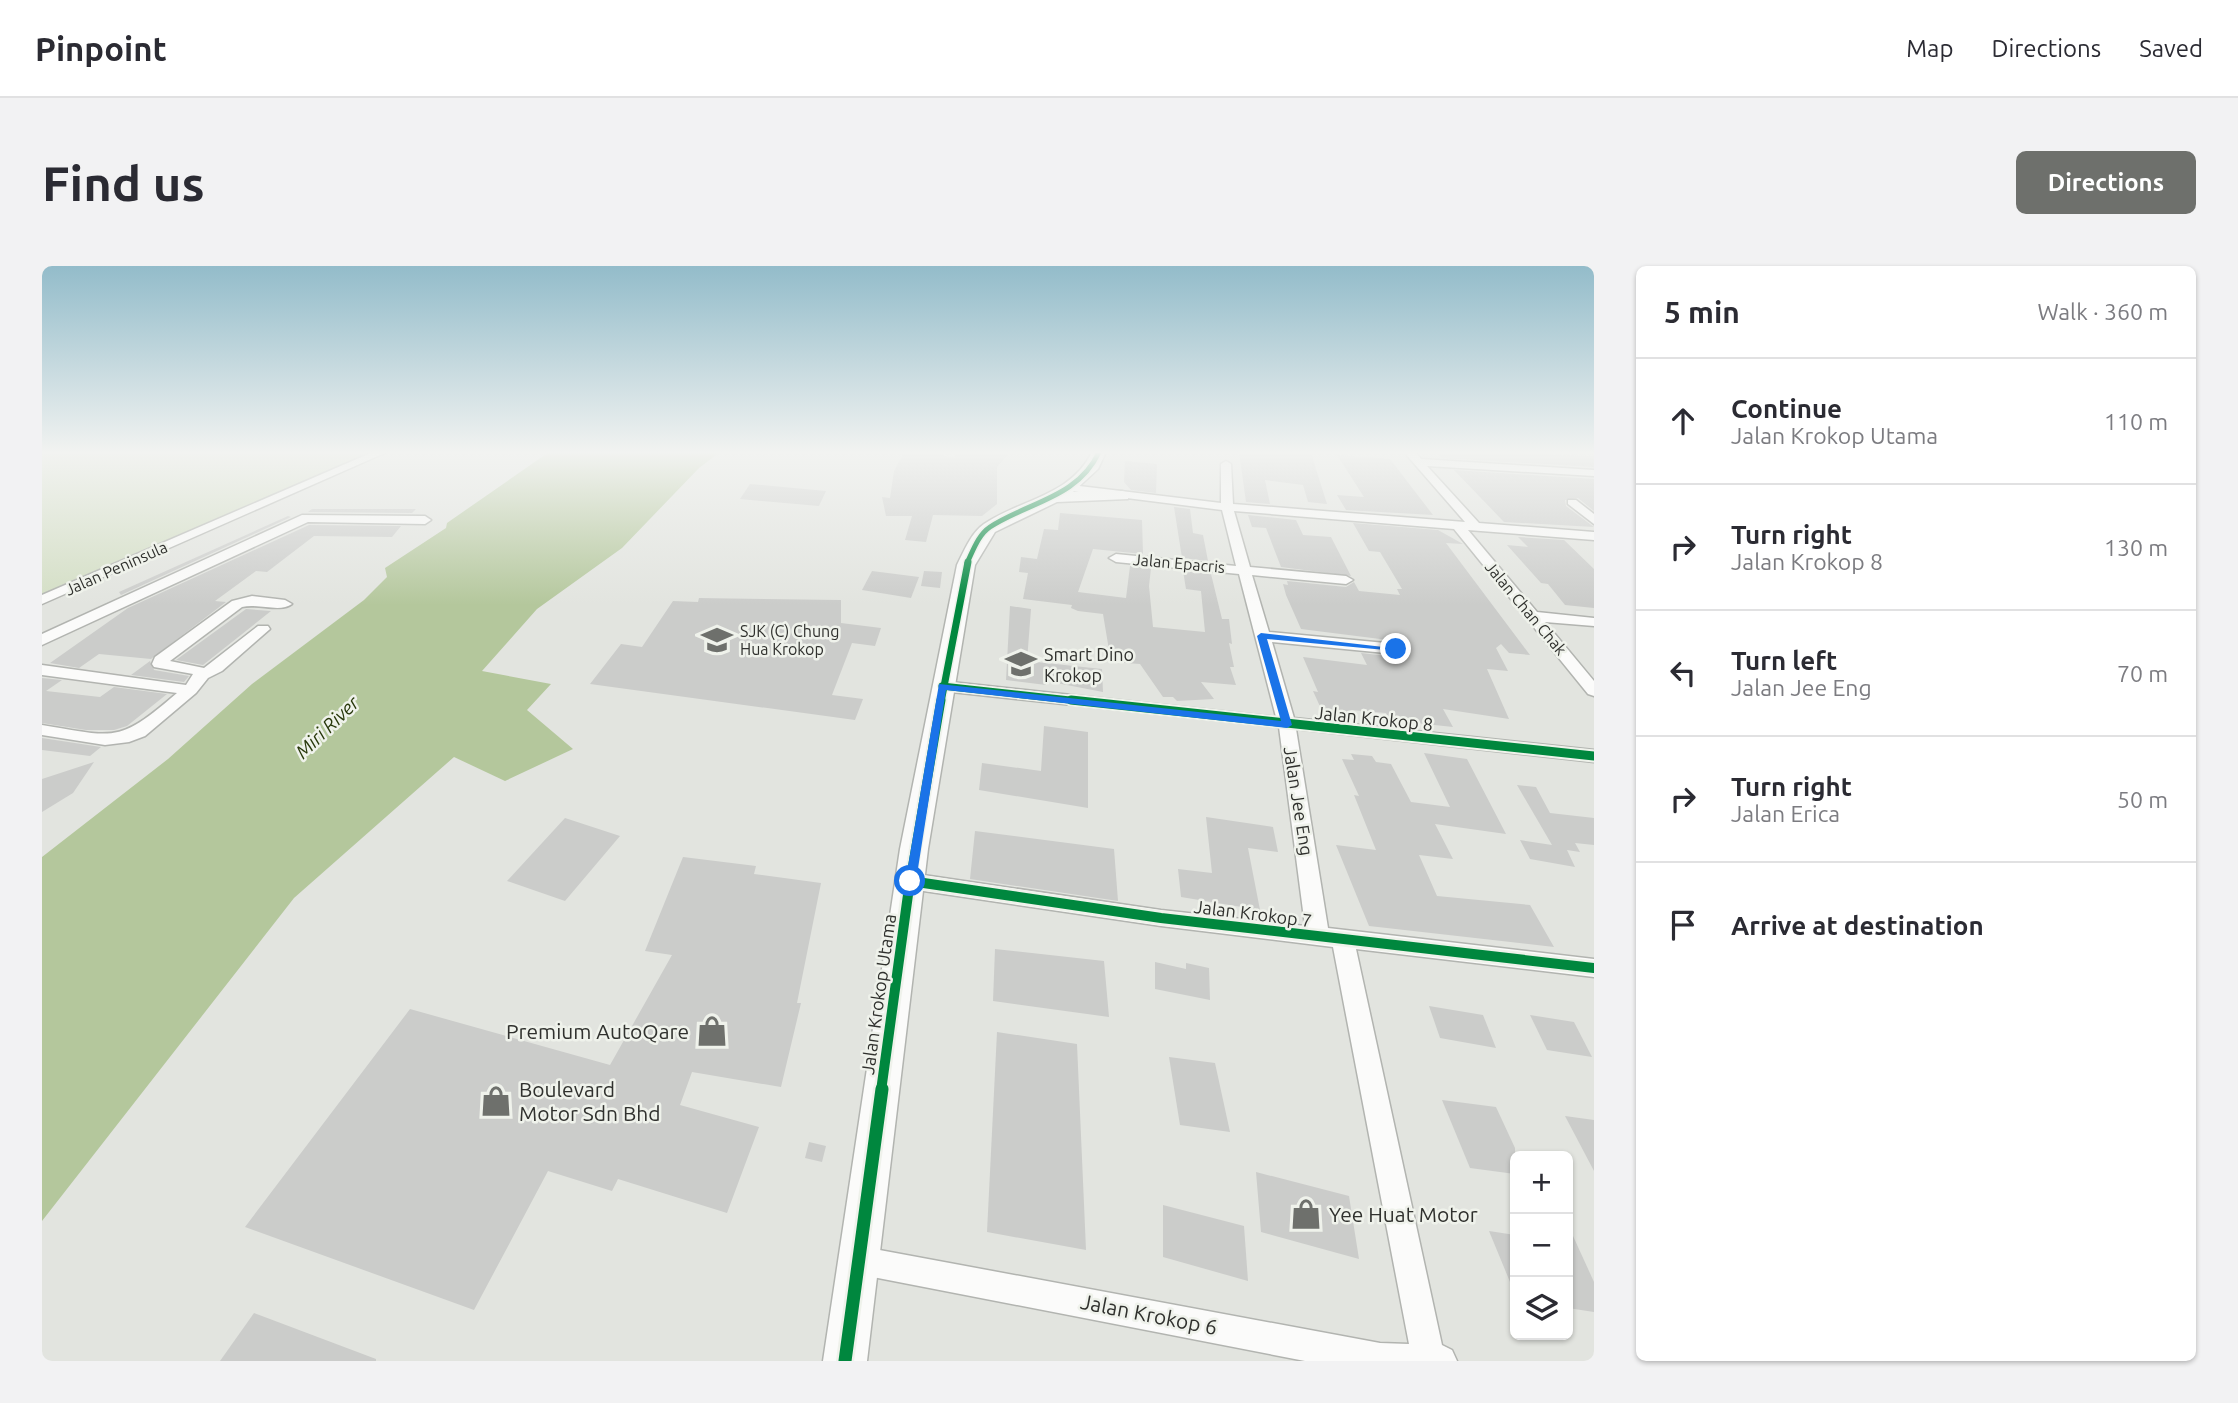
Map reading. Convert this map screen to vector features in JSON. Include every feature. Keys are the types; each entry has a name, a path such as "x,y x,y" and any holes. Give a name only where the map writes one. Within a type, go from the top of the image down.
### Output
{"street":[{"name":"Jalan Peninsula","path":"42,600 265,503"},
{"name":"Jalan Krokop Utama","path":"845,1361 910,881 942,686 966,565 979,539 989,528 1039,503"},
{"path":"1190,503 1594,536"},
{"name":"Jalan Jee Eng","path":"1227,503 1242,569 1287,725 1330,938 1433,1360"},
{"path":"1455,503 1476,527"},
{"path":"1574,503 1594,520"},
{"path":"42,640 306,518 425,520"},
{"name":"Jalan Chan Chak","path":"1458,526 1594,691"},
{"name":"Jalan Epacris","path":"1116,558 1346,580"},
{"path":"202,675 198,670 160,664 161,660 237,604 252,600 285,604"},
{"path":"1531,616 1594,622"},
{"path":"42,730 114,739 127,738 139,732 190,690 202,675 216,668 263,629"},
{"path":"1261,636 1396,649"},
{"path":"42,670 190,690"},
{"name":"Jalan Krokop 8","path":"942,686 1594,756"},
{"name":"Jalan Krokop 7","path":"910,881 1161,918 1594,968"},
{"name":"Jalan Krokop 6","path":"858,1261 1380,1359 1433,1360"}],"shaded area":[{"path":"42,503 253,503 42,594"}],"water":[{"name":"Miri River","path":"476,503 665,503 622,548 537,609 482,671 551,684 527,710 573,749 505,781 454,757 294,898 42,1221 42,857 168,759 252,684 364,600 387,577 385,568 446,528 447,523"}],"building":[{"path":"786,503 820,503 819,506"},
{"path":"883,503 997,503 982,516 933,515 926,542 905,540 912,516 886,516"},
{"path":"1342,503 1424,503 1433,515 1346,510"},
{"path":"1486,503 1566,503 1594,527 1504,522"},
{"path":"1584,503 1594,503 1594,511"},
{"path":"1174,507 1190,509 1193,533 1203,535 1208,561 1182,558"},
{"path":"312,509 416,509 412,513 308,512"},
{"path":"1060,513 1142,520 1143,554 1093,549 1078,592 1126,598 1130,566 1151,568 1149,586 1153,627 1205,632 1201,591 1186,589 1183,571 1211,574 1222,619 1229,619 1232,644 1229,643 1234,667 1230,667 1236,685 1201,682 1214,699 1177,701 1173,697 1163,697 1140,664 1111,662 1103,614 1078,611 1071,608 1072,605 1023,599 1028,573 1019,572 1021,557 1037,559 1044,529 1058,530"},
{"path":"1248,515 1296,520 1303,535 1331,537 1351,576 1281,567 1266,528 1252,527"},
{"path":"288,516 291,517 121,595 119,592"},
{"path":"1353,523 1438,530 1463,544 1446,543 1530,655 1509,653 1501,644 1496,648 1508,671 1487,669 1509,719 1443,709 1453,727 1389,720 1386,713 1351,710 1353,714 1323,713 1313,691 1318,692 1303,657 1367,665 1361,653 1396,657 1406,650 1396,641 1301,629 1286,595 1283,584 1288,585 1287,581 1346,587 1354,582 1359,591 1400,595 1397,589 1402,589 1380,552 1369,551"},
{"path":"309,525 401,526 392,537 314,536 267,572 256,571 215,601 226,602 151,659 99,654 79,668 50,663 128,608"},
{"path":"1518,537 1564,540 1594,569 1594,608 1565,605 1548,584 1541,583 1507,545 1528,547"},
{"path":"872,571 919,577 911,598 862,590"},
{"path":"924,571 942,572 940,588 921,586"},
{"path":"699,598 841,600 841,623 881,628 875,646 852,643 832,695 863,699 855,720 590,684 621,644 642,647 673,601 698,602"},
{"path":"1010,606 1031,609 1027,661 1102,669 1103,692 1046,681 1046,685 1006,680"},
{"path":"246,609 271,611 203,665 176,660"},
{"path":"150,661 154,670 189,676 184,682 131,675"},
{"path":"42,678 62,680 46,691 100,697 114,687 167,694 127,726 114,730 86,730 42,723"},
{"path":"1044,726 1088,732 1088,808 979,790 982,763 1041,771"},
{"path":"42,738 101,747 90,756 42,750"},
{"path":"1424,753 1467,759 1506,834 1435,824 1453,859 1419,855 1437,896 1530,905 1554,947 1369,926 1336,845 1376,850 1354,795 1359,796 1342,759 1354,760 1351,754 1372,756 1376,762 1391,764 1411,802 1450,807"},
{"path":"94,762 73,793 42,812 42,779"},
{"path":"1517,785 1536,787 1550,813 1594,818 1594,845 1575,843 1580,852 1567,850 1575,867 1530,859 1520,840 1552,845"},
{"path":"1206,817 1273,827 1278,852 1248,848 1260,910 1181,897 1178,869 1212,873"},
{"path":"565,818 620,836 565,901 507,881"},
{"path":"975,831 1114,849 1118,901 970,879"},
{"path":"683,857 756,866 754,874 821,883 797,1003 801,1003 781,1087 692,1072 680,1105 759,1127 727,1213 618,1179 612,1191 548,1171 474,1310 245,1227 410,1009 610,1065 672,955 645,951"},
{"path":"995,949 1104,961 1109,1017 993,1001"},
{"path":"1155,962 1186,969 1186,963 1209,968 1210,1000 1155,989"},
{"path":"1429,1006 1483,1015 1496,1048 1440,1038"},
{"path":"1530,1015 1574,1022 1592,1057 1547,1050"},
{"path":"997,1032 1077,1044 1086,1250 987,1232"},
{"path":"1169,1057 1215,1063 1230,1132 1180,1125"},
{"path":"1442,1100 1496,1107 1515,1148 1515,1151 1510,1151 1510,1173 1470,1168"},
{"path":"1565,1116 1594,1120 1594,1171"},
{"path":"809,1142 826,1146 822,1162 805,1158"},
{"name":"Yee Huat Motor","path":"1256,1172 1349,1196 1359,1259 1261,1232"},
{"path":"1163,1205 1244,1226 1248,1281 1163,1257"},
{"path":"1489,1231 1510,1234 1510,1282"},
{"path":"1573,1236 1594,1282 1594,1312 1573,1309"},
{"path":"254,1313 376,1359 376,1361 220,1361"}],"cycle path":[{"path":"845,1361 914,849 966,565 979,539 989,528 1043,503"},
{"path":"942,686 1594,756"},
{"path":"910,881 1161,918 1594,968"}],"place":[{"name":"SJK (C) Chung Hua Krokop","path":"717,640"},
{"name":"Smart Dino Krokop","path":"1021,664"},
{"name":"Premium AutoQare","path":"712,1031"},
{"name":"Boulevard Motor Sdn Bhd","path":"496,1101"},
{"name":"Yee Huat Motor","path":"1306,1214"}],"route":[{"path":"910,881 942,686 1287,725 1261,636 1396,649"}]}
